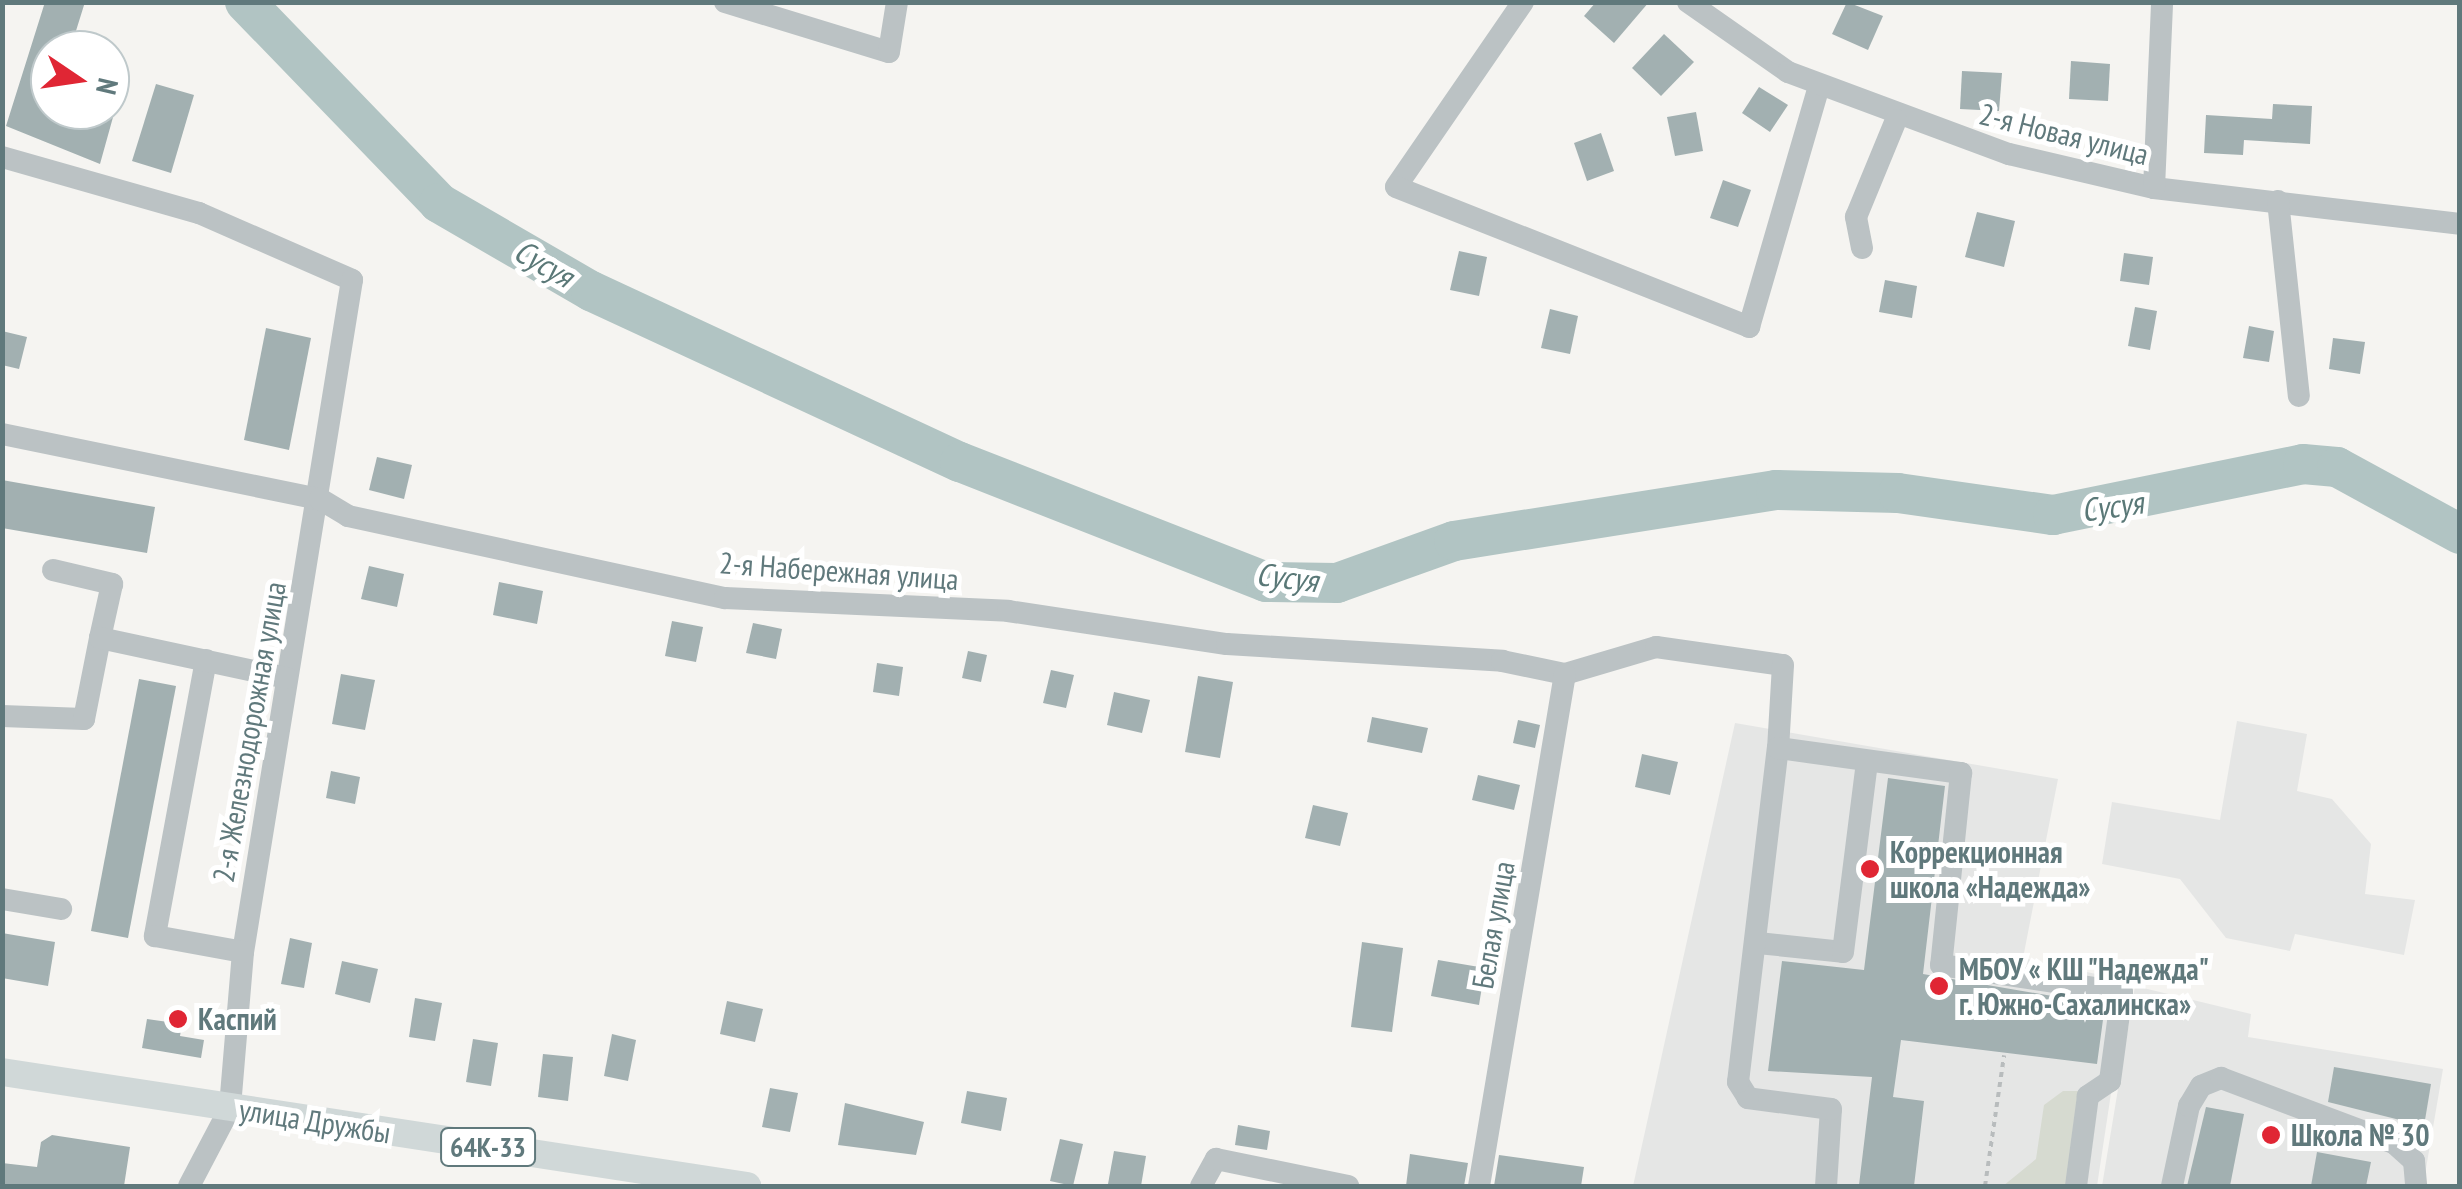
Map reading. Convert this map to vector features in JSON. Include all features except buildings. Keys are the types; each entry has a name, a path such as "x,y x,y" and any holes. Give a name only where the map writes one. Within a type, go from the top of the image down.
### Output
{"main road":[{"name":"улица Дружбы","path":"2,1072 747,1186"}],"street":[{"path":"725,2 888,52 897,2"},
{"path":"1522,2 1396,187 1749,327 1818,86"},
{"name":"2-я Новая улица","path":"1688,2 1742,47 1896,120 2154,188 2460,224"},
{"path":"2154,188 2162,2"},
{"path":"1862,248 1856,218 1896,120"},
{"name":"2-я Железнодорожная улица","path":"2,157 199,213 352,280 320,498 242,952 230,1108 189,1186"},
{"path":"2278,202 2299,396"},
{"name":"2-я Набережная улица","path":"2,434 320,498 348,516 725,598 1008,611 1227,644 1502,661 1565,674"},
{"path":"2,716 84,718 112,584 53,570"},
{"path":"100,638 287,678"},
{"path":"1565,674 1656,647 1783,666 1758,943 1738,1082 1748,1098 1831,1109 1826,1186"},
{"path":"206,660 154,936 242,952"},
{"name":"Белая улица","path":"1479,1186 1565,674"},
{"path":"1778,748 1960,773 1941,965 2122,992 2088,1096 2076,1186"},
{"path":"1758,943 1842,952 1867,763"},
{"path":"2,899 61,909"},
{"path":"2172,1186 2188,1106 2201,1086 2220,1078 2394,1143 2414,1161 2416,1186"},
{"path":"1201,1186 1216,1159 1348,1186"}],"path":[{"path":"1985,1186 2004,1055"}],"shaded area":[{"path":"2237,721 2307,734 2297,791 2332,799 2371,844 2365,894 2415,900 2404,955 2295,934 2290,951 2226,938 2180,879 2102,864 2112,802 2220,820"},
{"name":"Коррекционная школа «Надежда»","path":"1735,723 2058,779 2023,958 2128,981 2097,1186 1633,1186"},
{"name":"Школа № 30","path":"2135,986 2251,1014 2248,1037 2443,1069 2423,1186 2102,1186"},
{"path":"2063,1091 2080,1091 2069,1186 2003,1186 2036,1159 2044,1105"}],"waterway":[{"name":"Сусуя","path":"245,2 439,203 591,291 960,462 1266,582 1337,583 1454,541 1776,490 1898,493 2053,515 2303,464 2337,467 2460,534"}],"place":[{"name":"Коррекционная школа «Надежда»","path":"1870,869"},
{"name":"МБОУ « КШ \"Надежда\" г. Южно-Сахалинска»","path":"1939,986"},
{"name":"Каспий","path":"178,1019"},
{"name":"Школа № 30","path":"2271,1135"}]}
